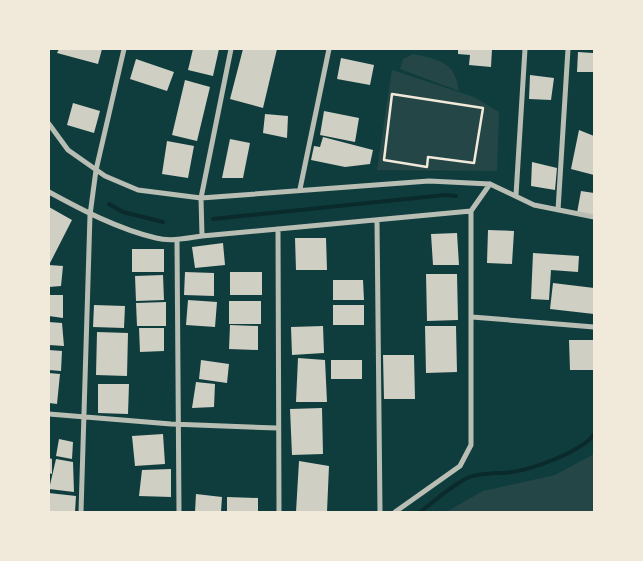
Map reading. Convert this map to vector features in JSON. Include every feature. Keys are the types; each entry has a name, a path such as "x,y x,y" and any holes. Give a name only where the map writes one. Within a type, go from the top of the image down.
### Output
{"street":[{"path":"81,512 90,215 96,170 124,49"},
{"path":"202,236 201,198 231,49"},
{"path":"300,189 329,49"},
{"path":"516,196 525,49"},
{"path":"558,210 568,49"},
{"path":"49,124 68,150 96,170 138,190 201,198 300,189 429,181 490,184 534,205 594,217"},
{"path":"395,512 460,466 471,445 471,211 490,184"},
{"path":"49,192 90,215 156,239 177,240 202,236 471,211"},
{"path":"377,220 380,512"},
{"path":"278,229 277,428 280,512"},
{"path":"177,240 179,512"},
{"path":"472,317 594,327"},
{"path":"49,414 178,424 277,428"}],"path":[{"path":"392,94 483,108 474,162 428,157 427,167 384,160 392,94"}],"shaded area":[{"path":"413,54 438,60 450,68 454,73 459,91 400,69 403,59"},
{"path":"392,70 474,97 499,112 497,171 377,170"},
{"path":"594,454 594,512 446,512 483,491 555,475"}],"building":[{"path":"59,49 102,49 98,64 57,53"},
{"path":"193,49 219,49 213,76 188,70"},
{"path":"243,49 277,49 263,108 230,99"},
{"path":"458,49 492,49 491,67 469,65 470,55 458,54"},
{"path":"578,52 593,53 593,72 577,72"},
{"path":"341,58 374,65 370,85 337,79"},
{"path":"136,59 174,72 167,91 130,79"},
{"path":"530,75 554,78 551,100 529,99"},
{"path":"185,80 210,87 197,141 172,135"},
{"path":"73,103 100,111 94,133 67,125"},
{"path":"324,111 359,118 355,142 320,135"},
{"path":"265,114 288,116 287,138 263,133"},
{"path":"579,130 594,136 594,175 571,169"},
{"path":"323,137 373,150 370,164 345,167 311,160 314,146 320,147"},
{"path":"230,139 250,143 243,178 222,178"},
{"path":"167,141 194,146 188,178 162,174"},
{"path":"532,162 557,168 555,190 531,186"},
{"path":"581,191 594,193 594,216 577,213"},
{"path":"49,207 72,220 49,265"},
{"path":"488,230 514,231 512,264 487,263"},
{"path":"457,233 459,265 433,265 431,234"},
{"path":"295,238 326,238 327,270 296,270"},
{"path":"223,243 225,265 195,268 192,247"},
{"path":"132,249 164,249 164,272 132,272"},
{"path":"533,253 579,256 578,272 551,270 549,300 531,299"},
{"path":"49,265 63,266 61,286 49,287"},
{"path":"185,272 214,273 214,296 184,295"},
{"path":"230,272 262,272 262,295 230,295"},
{"path":"426,274 457,274 458,320 427,321"},
{"path":"163,275 164,300 136,301 135,276"},
{"path":"333,280 363,280 364,300 333,300"},
{"path":"553,283 594,288 594,314 550,309"},
{"path":"49,295 63,295 63,318 49,316"},
{"path":"188,300 217,302 215,327 186,325"},
{"path":"229,301 261,301 261,324 229,324"},
{"path":"166,302 166,326 137,326 136,303"},
{"path":"94,305 125,306 124,328 93,327"},
{"path":"333,305 364,305 364,325 333,325"},
{"path":"49,322 62,323 64,346 49,345"},
{"path":"230,325 258,326 258,350 229,349"},
{"path":"323,326 324,353 292,355 291,327"},
{"path":"425,326 456,326 457,372 426,373"},
{"path":"139,328 164,328 164,351 140,352"},
{"path":"97,332 128,333 127,376 96,375"},
{"path":"569,340 594,340 594,370 570,370"},
{"path":"49,350 62,351 61,371 49,370"},
{"path":"383,355 414,355 415,399 384,399"},
{"path":"298,358 325,360 327,402 296,402"},
{"path":"201,360 229,364 227,383 199,379"},
{"path":"331,360 362,360 362,379 331,379"},
{"path":"49,373 60,374 57,404 49,403"},
{"path":"196,382 215,384 214,407 192,408"},
{"path":"98,384 129,384 128,414 98,413"},
{"path":"322,408 323,454 292,455 290,409"},
{"path":"163,434 165,464 135,466 132,436"},
{"path":"59,439 73,442 72,459 56,456"},
{"path":"49,458 52,459 52,474 49,473"},
{"path":"56,459 73,462 74,492 49,489"},
{"path":"299,461 329,466 327,512 296,512"},
{"path":"171,469 171,497 139,496 142,470"},
{"path":"49,493 76,496 75,512 49,512"},
{"path":"196,494 222,497 221,512 195,512"},
{"path":"227,497 258,498 258,512 227,512"}],"waterway":[{"path":"213,219 445,195 456,196"},
{"path":"109,204 123,212 163,222"},
{"path":"420,512 449,489 467,478 484,474 512,472 545,463 580,447 594,434"}]}
